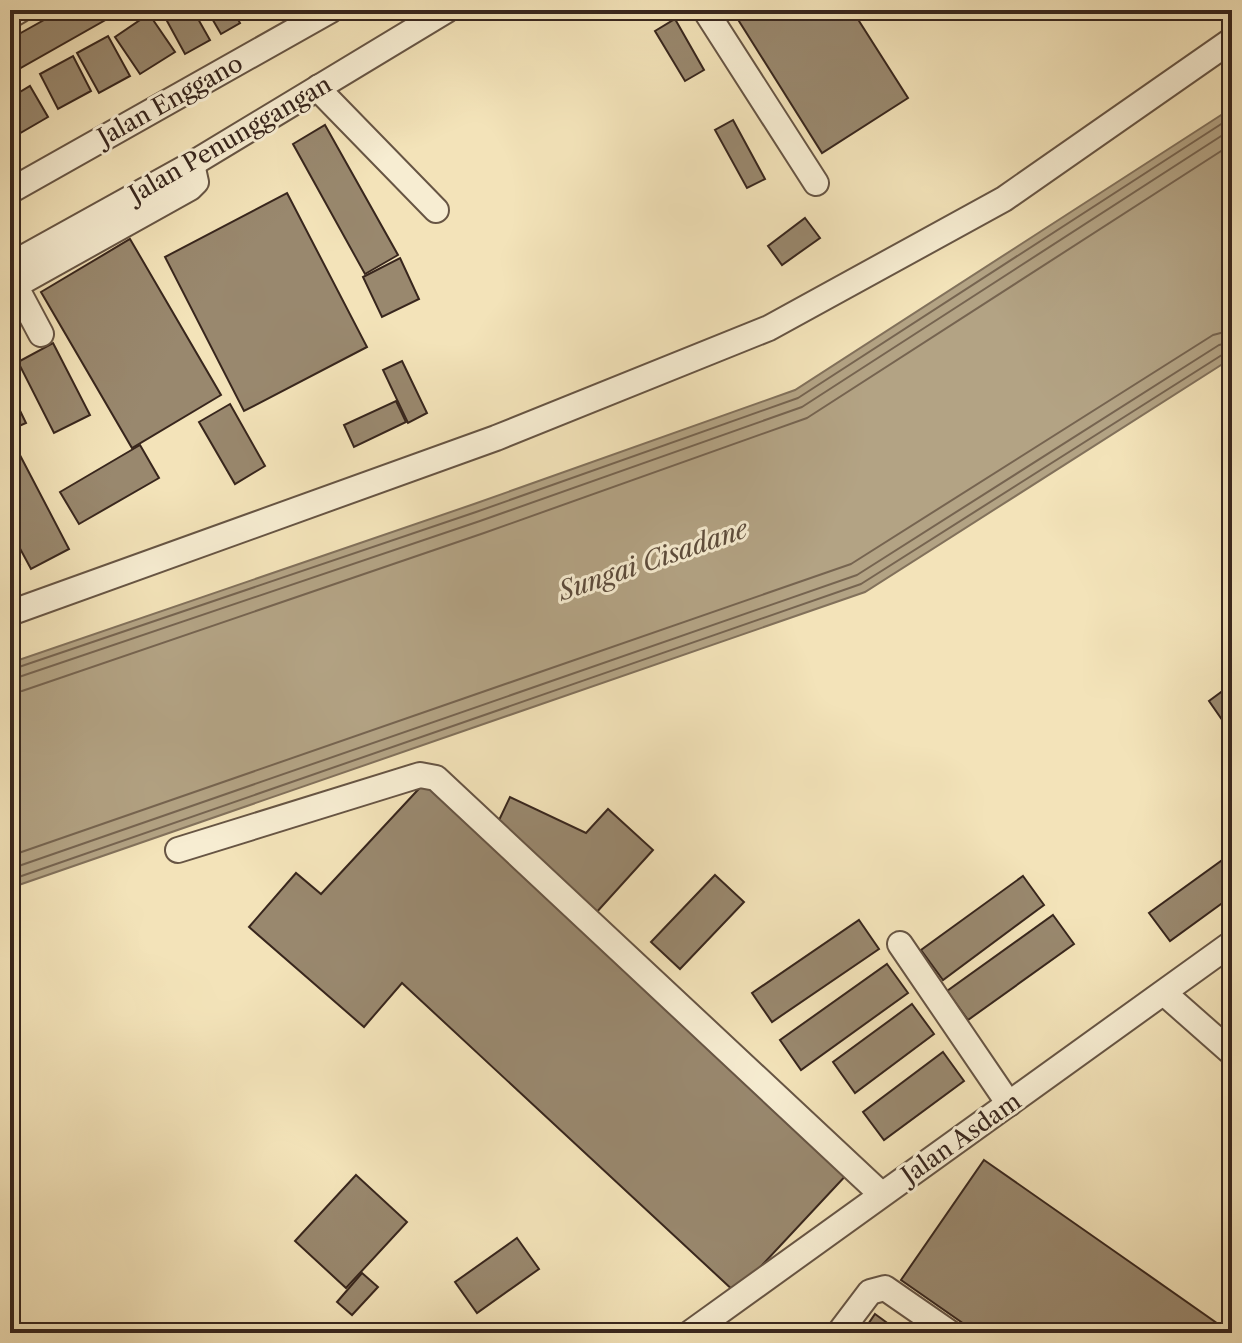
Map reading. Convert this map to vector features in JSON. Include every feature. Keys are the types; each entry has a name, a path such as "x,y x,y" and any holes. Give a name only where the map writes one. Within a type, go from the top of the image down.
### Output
{"street":[{"path":"10,16 20,10"},
{"name":"Jalan Enggano","path":"10,191 331,10"},
{"name":"Jalan Penunggangan","path":"10,265 192,164 447,10"},
{"path":"705,10 816,183"},
{"path":"10,613 496,438 769,328 1004,199 1232,40"},
{"path":"319,87 436,210"},
{"path":"41,334 17,289 18,284 190,188 196,182 192,164"},
{"path":"178,850 420,775 436,778 881,1194"},
{"name":"Jalan Asdam","path":"690,1333 1232,943"},
{"path":"900,944 1009,1104"},
{"path":"1164,993 1232,1053"},
{"path":"839,1333 870,1292 885,1288 950,1333"}],"water":[{"name":"Sungai Cisadane","path":"1232,108 1232,358 865,592 10,888 10,663 795,390"}],"building":[{"path":"62,10 123,10 10,74 10,39"},
{"path":"161,10 193,10 210,40 185,54"},
{"path":"207,10 233,10 240,23 221,34"},
{"path":"732,10 852,10 908,98 822,153"},
{"path":"149,14 175,52 140,74 115,37"},
{"path":"675,19 704,70 685,81 655,31"},
{"path":"108,36 130,76 99,93 77,53"},
{"path":"73,56 91,91 58,109 40,74"},
{"path":"30,86 48,117 10,139 10,98"},
{"path":"733,120 765,179 747,188 715,130"},
{"path":"325,125 398,255 365,274 293,144"},
{"path":"287,193 367,347 244,411 165,257"},
{"path":"805,218 820,238 782,265 768,246"},
{"path":"130,239 221,395 132,448 41,292"},
{"path":"400,258 419,299 382,317 363,277"},
{"path":"53,343 90,415 54,433 18,362"},
{"path":"402,361 427,413 408,423 383,370"},
{"path":"10,390 26,423 10,430"},
{"path":"396,401 406,422 354,447 344,425"},
{"path":"230,404 265,466 235,484 199,422"},
{"path":"11,438 69,549 31,569 10,530"},
{"path":"140,445 159,478 79,524 60,492"},
{"path":"10,542 20,564 10,569"},
{"path":"1232,684 1232,734 1209,701"},
{"path":"428,779 491,837 510,797 586,833 608,809 653,850 585,925 850,1171 736,1293 402,983 364,1027 249,927 296,873 321,894"},
{"path":"1232,853 1232,896 1170,941 1149,913"},
{"path":"715,875 744,902 680,969 651,942"},
{"path":"1023,876 1044,905 943,980 921,950"},
{"path":"1053,915 1074,944 968,1020 947,991"},
{"path":"859,920 879,949 772,1022 752,993"},
{"path":"887,964 908,993 801,1070 780,1040"},
{"path":"912,1004 934,1034 855,1093 833,1062"},
{"path":"943,1052 964,1081 884,1140 863,1112"},
{"path":"984,1160 1231,1333 977,1333 901,1280"},
{"path":"356,1175 407,1222 346,1288 295,1241"},
{"path":"517,1238 539,1269 477,1313 455,1282"},
{"path":"362,1273 378,1287 352,1315 337,1302"},
{"path":"875,1314 901,1333 862,1333"}]}
